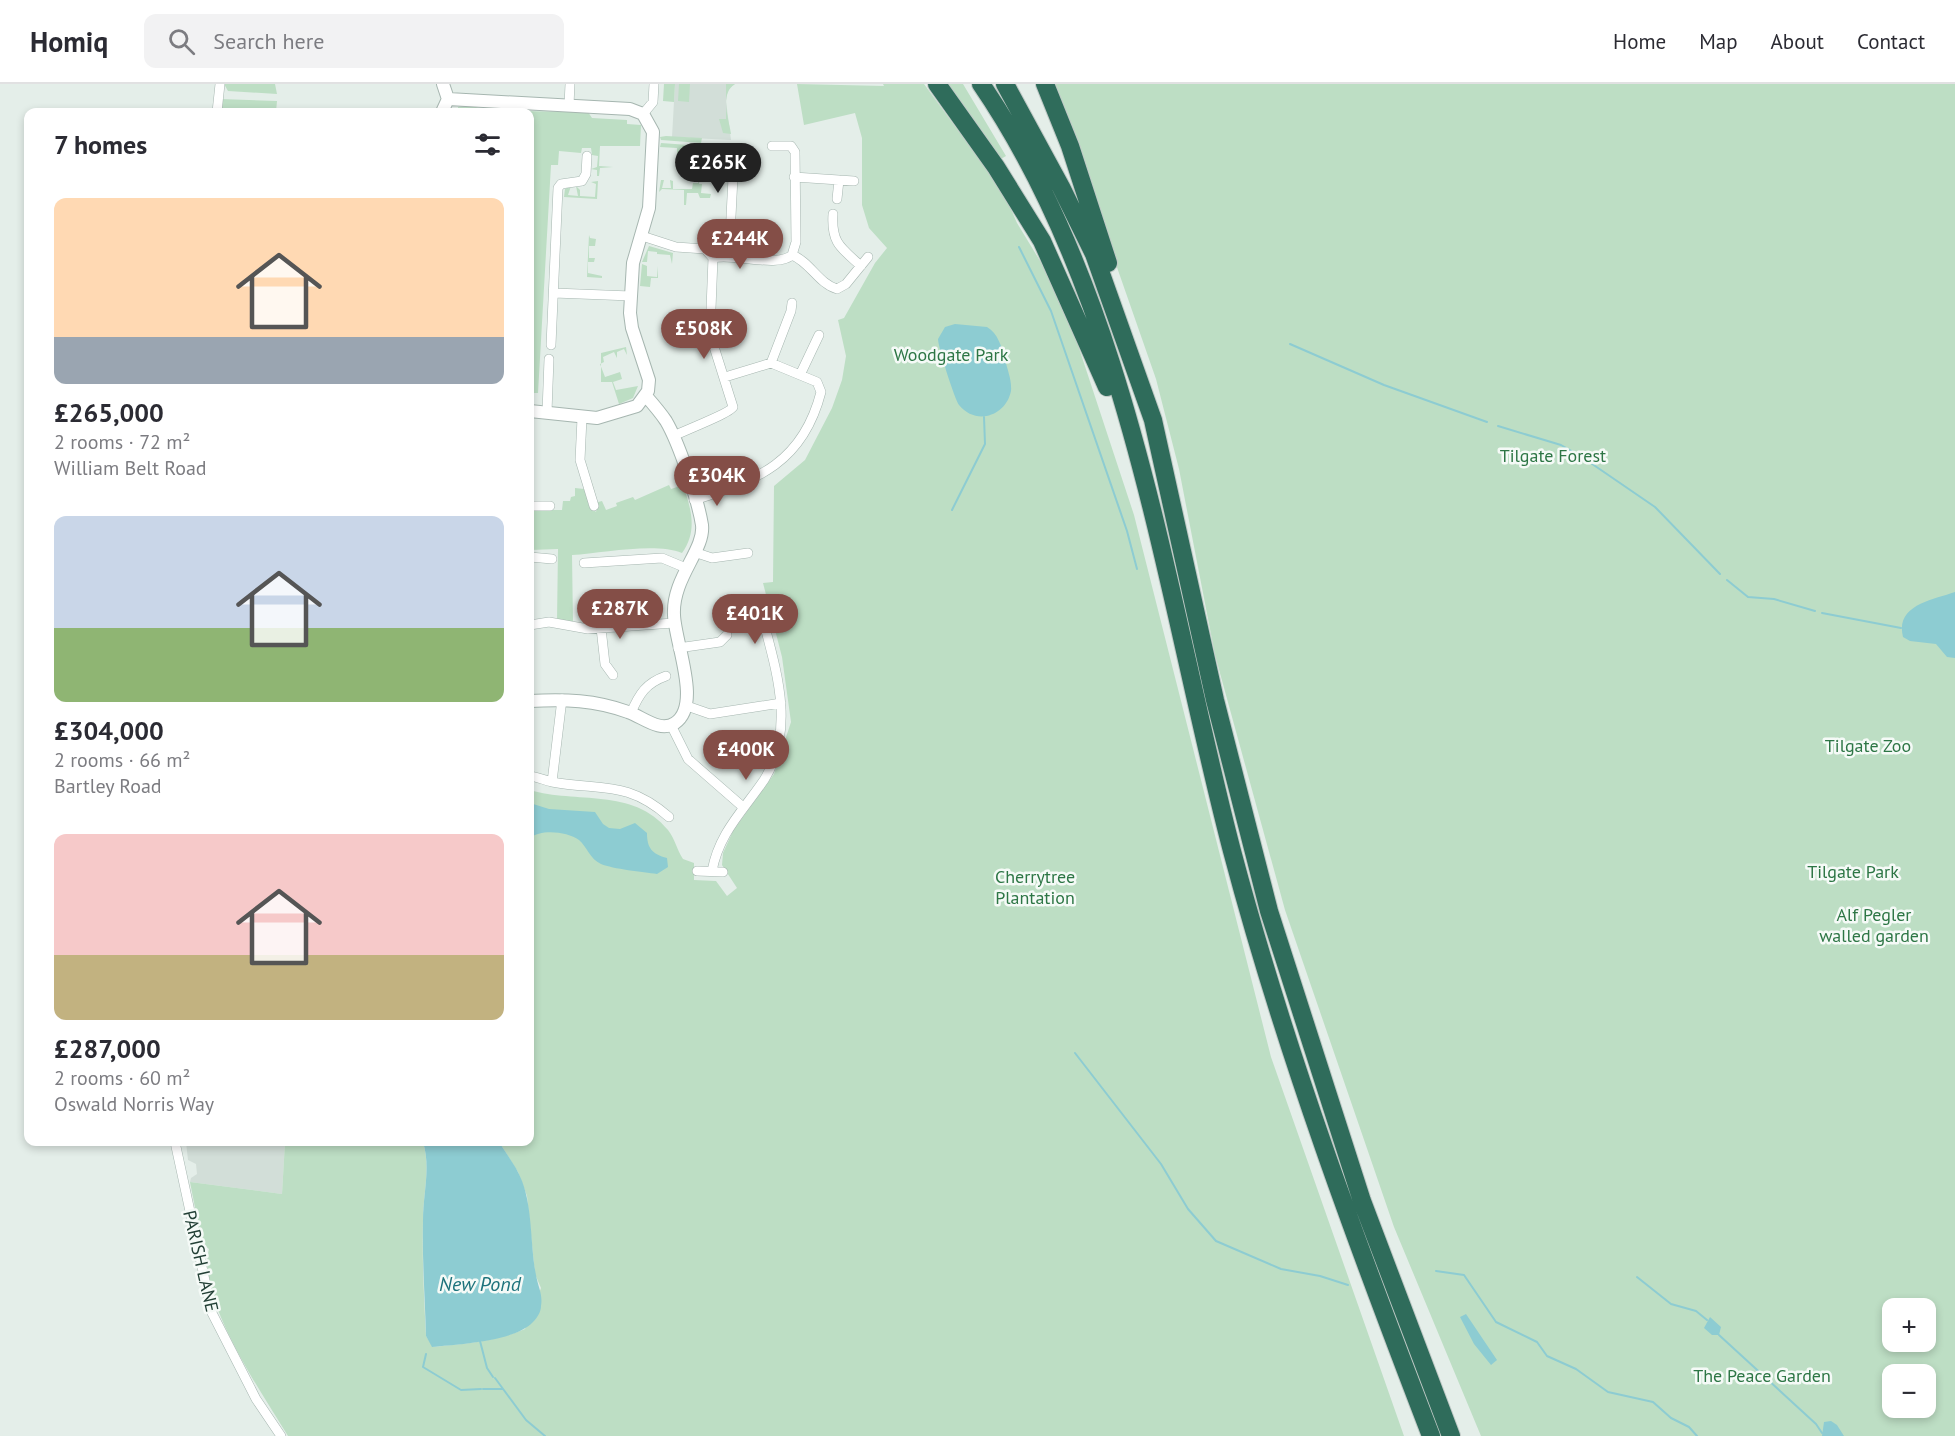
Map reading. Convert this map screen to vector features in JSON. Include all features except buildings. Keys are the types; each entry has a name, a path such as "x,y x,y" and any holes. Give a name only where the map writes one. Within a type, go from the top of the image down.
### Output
{"highway":[{"path":"937,84 996,167 1042,241 1090,345 1146,491"},
{"path":"981,84 1020,149 1052,212 1083,285 1109,358 1146,491 1203,739 1283,1026 1345,1211 1431,1436"},
{"path":"1005,84 1061,187 1094,254 1154,420"},
{"path":"1045,84 1063,126 1099,231 1154,420 1215,700 1269,911 1362,1201 1451,1436"}],"street":[{"path":"217,108 220,84"},
{"path":"443,84 448,99 444,108"},
{"path":"569,105 570,84"},
{"path":"643,114 653,102 654,84"},
{"path":"448,99 630,109 643,114 653,132 650,208 633,263 631,296 632,328 649,380 646,396 632,408 597,418 534,411"},
{"path":"772,146 791,146 795,157 796,242 792,255"},
{"path":"551,345 559,186 582,181 586,174 586,156"},
{"path":"729,256 733,177"},
{"path":"794,177 854,181"},
{"path":"837,199 838,180"},
{"path":"833,214 832,228 836,242 861,266"},
{"path":"642,236 676,247 705,249 713,258 710,334 732,401 731,411 673,436"},
{"path":"713,258 729,256 780,260 792,255"},
{"path":"792,255 805,262 834,289 843,287 868,257"},
{"path":"554,292 631,296"},
{"path":"771,363 792,303"},
{"path":"800,375 819,334"},
{"path":"547,412 549,359"},
{"path":"694,500 750,481 793,450 806,430 821,392 819,384 771,363 725,377"},
{"path":"534,701 565,699 593,702 631,713 656,725 671,725 683,716 687,706 688,691 674,623 675,592 702,532 673,436 663,416 646,396"},
{"path":"582,418 580,460 594,506"},
{"path":"534,506 550,506"},
{"path":"694,552 712,558 748,553"},
{"path":"534,557 552,559"},
{"path":"584,563 662,558 686,568"},
{"path":"712,871 721,839 772,764 781,734 781,703 758,600"},
{"path":"534,624 549,622 573,628 601,628 674,623"},
{"path":"601,628 606,667 613,675"},
{"path":"678,648 720,642 727,635"},
{"path":"631,713 643,689 652,681 666,676"},
{"path":"552,782 565,699"},
{"path":"687,706 710,714 781,703"},
{"path":"671,725 688,759 744,807"},
{"path":"534,777 552,782 635,793 646,798 669,817"},
{"path":"698,871 723,872"},
{"name":"PARISH LANE","path":"176,1146 212,1313 256,1399 281,1436"}],"shaded area":[{"path":"675,84 735,84 728,89 726,101 731,140 672,137"},
{"path":"186,1146 285,1146 282,1194 190,1182 191,1178 197,1174 196,1164 188,1160"}],"green space":[{"path":"224,84 275,84 277,94 228,91"},
{"path":"664,84 675,84 674,102 663,101"},
{"path":"679,84 690,84 689,102 678,101"},
{"path":"726,84 735,84 730,88 726,100"},
{"path":"797,84 884,86 883,84 924,84 1004,193 1017,223 1048,274 1076,339 1134,515 1271,1057 1404,1436 288,1436 248,1371 221,1318 212,1293 208,1269 209,1249 202,1243 190,1182 282,1194 285,1146 424,1146 426,1181 423,1210 423,1278 426,1336 433,1347 491,1339 525,1329 541,1288 535,1274 527,1196 518,1172 502,1146 534,1146 534,791 603,799 638,808 654,817 668,830 683,859 694,863 694,880 716,881 727,896 737,888 722,865 723,853 733,831 774,774 791,722 782,657 763,583 773,582 774,486 805,460 832,408 842,380 846,356 838,320 844,318 875,263 887,248 869,228 862,205 862,138 855,113 804,125"},
{"path":"945,84 963,84 1006,156 999,160"},
{"name":"Tilgate Forest","path":"1053,84 1955,84 1955,1436 1481,1436 1394,1227 1285,910 1215,655 1179,469 1156,379"},
{"path":"220,99 277,101 276,108 219,108"},
{"path":"726,100 731,134 723,133 719,119 726,119"},
{"path":"472,105 478,108 458,108"},
{"path":"534,111 588,112 592,118 627,120 627,124 641,125 640,146 600,146 599,166 613,167 600,168 599,176 597,176 597,170 591,169 597,167 598,156 592,155 591,148 582,148 581,153 559,151 558,165 551,165 538,393 534,393"},
{"path":"660,137 702,138 701,143 661,140"},
{"path":"661,143 702,146 699,184 702,184 701,193 711,194 710,198 700,198 698,193 687,193 686,205 684,205 684,190 662,189 659,192 661,180 664,180 662,188 671,188 670,180 673,181 673,189 692,189 693,183 698,183 699,163 688,162 688,155 677,154 677,148 660,147"},
{"path":"598,181 597,199 564,197 565,189 571,186 568,195 578,196 576,186 580,190 580,196 595,197 596,184 591,182"},
{"path":"589,235 590,238 596,239 595,246 589,246 589,258 595,258 594,262 588,262 588,273 602,276 602,278 587,277"},
{"path":"649,246 673,253 672,264 670,255 648,251 647,262 642,262"},
{"path":"642,264 647,266 647,276 657,277 658,266 658,278 651,278 650,287 640,286"},
{"path":"626,347 627,355 624,349 617,352 617,358 614,352 603,357 604,362 601,364 601,353"},
{"path":"601,367 605,377 620,372 622,379 613,382 616,390 638,386 633,398 619,404 612,382 601,382"},
{"path":"680,476 692,525 691,534 682,553 658,548 644,548 572,555 573,624 557,621 558,549 534,550 534,510 562,510 563,501 570,501 571,497 575,496 575,488 584,489 588,494 588,504 596,512 598,502 602,501 606,510 617,506 616,503 633,497 635,500 669,485 671,489 680,486 677,477"}],"water":[{"path":"955,324 987,327 997,337 1010,379 1011,391 1008,400 997,412 990,415 974,415 959,405 938,339 945,327"},
{"path":"1955,592 1955,658 1947,657 1936,644 1910,641 1903,637 1902,626 1910,611 1926,601"},
{"path":"534,804 549,809 595,812 603,824 609,828 620,829 635,823 647,833 651,850 667,858 668,867 657,874 601,864 574,837 554,832 534,835"},
{"name":"New Pond","path":"424,1146 501,1146 517,1171 526,1192 534,1264 541,1298 539,1315 524,1329 485,1341 432,1347 426,1336 423,1264"},
{"path":"1466,1314 1497,1360 1491,1365 1474,1344 1460,1317"},
{"path":"1710,1317 1721,1327 1719,1335 1712,1335 1704,1328"},
{"path":"1831,1421 1837,1425 1844,1436 1822,1436 1824,1422"}],"waterway":[{"path":"1019,247 1051,311 1127,531 1137,569"},
{"path":"1290,344 1384,385 1487,422"},
{"path":"952,510 985,444 984,417"},
{"path":"1498,426 1561,445 1582,457 1655,507 1720,574"},
{"path":"1727,580 1748,597 1774,599 1815,611"},
{"path":"1822,613 1901,628"},
{"path":"1075,1053 1161,1164 1188,1209 1216,1241 1281,1269 1320,1276 1348,1285"},
{"path":"1436,1271 1464,1275 1496,1322 1537,1342 1547,1356 1576,1369 1608,1392 1653,1402 1671,1418 1689,1427 1697,1436"},
{"path":"1637,1277 1671,1304 1696,1311 1707,1320"},
{"path":"1719,1335 1816,1424 1822,1433"},
{"path":"480,1341 487,1368 493,1377"},
{"path":"426,1354 423,1367 461,1390 481,1389"},
{"path":"495,1378 526,1420 545,1436"},
{"path":"483,1389 502,1389"}],"park label":[{"name":"Woodgate Park","path":"951,354"},
{"name":"Tilgate Zoo","path":"1868,745"},
{"name":"Tilgate Park","path":"1853,871"},
{"name":"Cherrytree Plantation","path":"1035,886"},
{"name":"Alf Pegler walled garden","path":"1874,924"},
{"name":"The Peace Garden","path":"1762,1375"}]}
